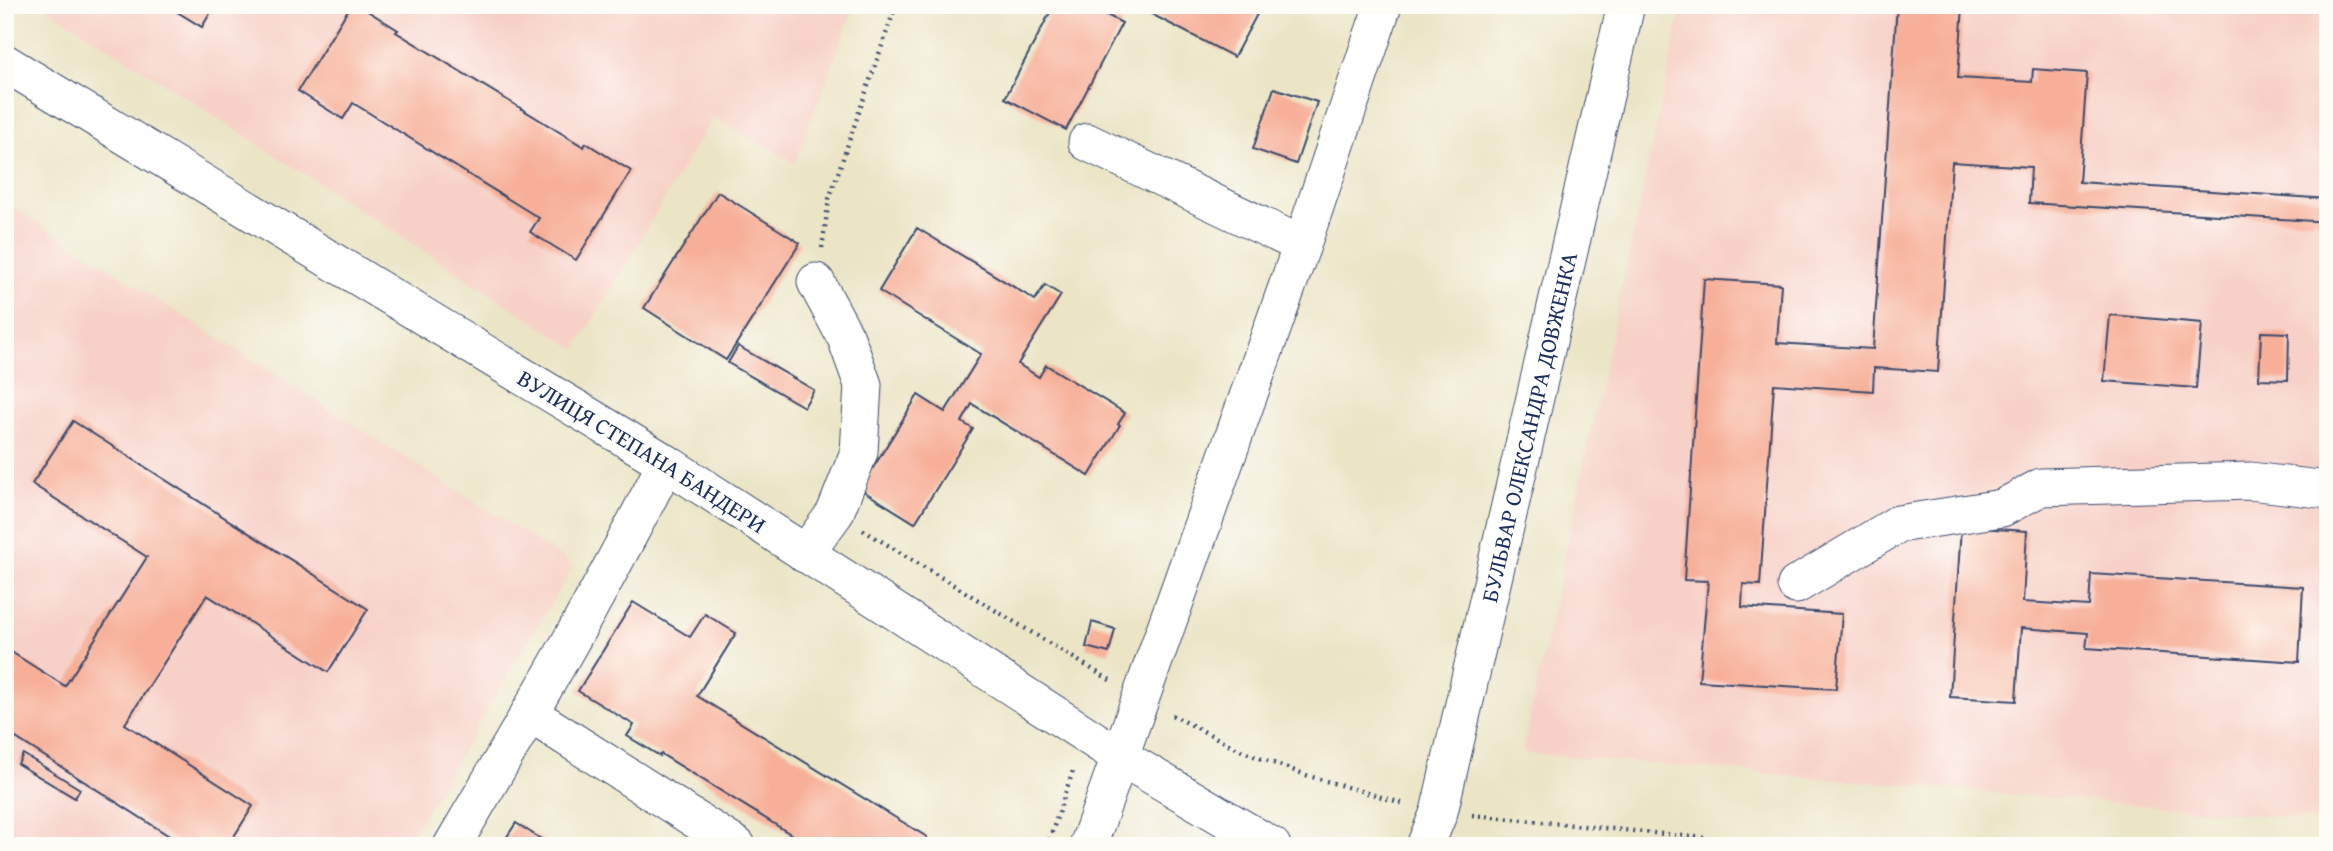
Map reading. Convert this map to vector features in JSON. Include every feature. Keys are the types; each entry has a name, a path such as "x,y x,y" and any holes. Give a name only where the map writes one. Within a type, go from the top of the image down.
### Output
{"street":[{"path":"1088,846 1302,245 1384,5"},
{"name":"БУЛЬВАР ОЛЕКСАНДРА ДОВЖЕНКА","path":"1425,846 1439,812 1626,5"},
{"name":"ВУЛИЦЯ СТЕПАНА БАНДЕРИ","path":"5,63 666,463 1119,755 1272,846"},
{"path":"1087,142 1302,245"},
{"path":"805,554 835,513 859,452 863,385 846,338 816,282"},
{"path":"452,846 622,550 666,463"},
{"path":"1796,584 1898,524 2002,508 2041,486 2250,481 2328,490"},
{"path":"530,714 737,846"}],"path":[{"path":"816,282 830,199 896,5"},
{"path":"835,513 1140,698 1246,753 1384,800 1439,812 1743,844 1785,846"},
{"path":"1047,846 1086,734"}],"shaded area":[{"path":"42,5 855,5 795,163 713,117 576,349"},
{"path":"1682,5 2328,5 2328,821 1522,753"},
{"path":"5,202 574,565 405,846 5,846"}],"building":[{"path":"166,5 215,5 202,27"},
{"path":"351,5 358,5 398,30 396,32 584,147 586,143 631,171 576,260 530,232 539,218 353,103 343,119 298,91"},
{"path":"1054,5 1107,5 1103,13 1122,23 1066,130 1005,98"},
{"path":"1134,5 1262,5 1234,57"},
{"path":"1897,5 1963,5 1958,78 2032,82 2033,69 2087,73 2079,182 2328,199 2328,222 2029,203 2031,167 1952,162 1938,372 1874,368 1873,391 1774,384 1760,585 1743,584 1742,607 1842,614 1836,689 1699,681 1708,581 1684,580 1704,279 1781,284 1777,343 1873,349"},
{"path":"1274,88 1317,102 1296,164 1253,149"},
{"path":"718,192 800,243 726,360 644,308"},
{"path":"917,228 1035,300 1045,285 1061,295 1018,364 1039,377 1046,365 1125,413 1089,476 972,404 962,422 973,429 915,523 860,489 918,395 945,412 981,354 879,291"},
{"path":"2110,315 2202,323 2196,388 2104,381"},
{"path":"2261,332 2289,333 2288,380 2259,379"},
{"path":"738,346 814,390 804,407 728,363"},
{"path":"73,421 368,609 328,672 207,595 125,724 253,806 228,846 185,846 5,731 5,648 65,686 147,557 32,484"},
{"path":"1961,527 2027,531 2023,602 2089,606 2091,574 2303,587 2299,662 2086,648 2088,633 2021,628 2016,701 1950,697"},
{"path":"633,602 690,637 705,614 736,633 697,696 927,837 921,846 810,846 627,736 634,725 578,691"},
{"path":"1092,622 1115,629 1109,653 1086,647"},
{"path":"23,754 80,789 75,798 18,764"},
{"path":"516,823 552,846 501,846"}]}
